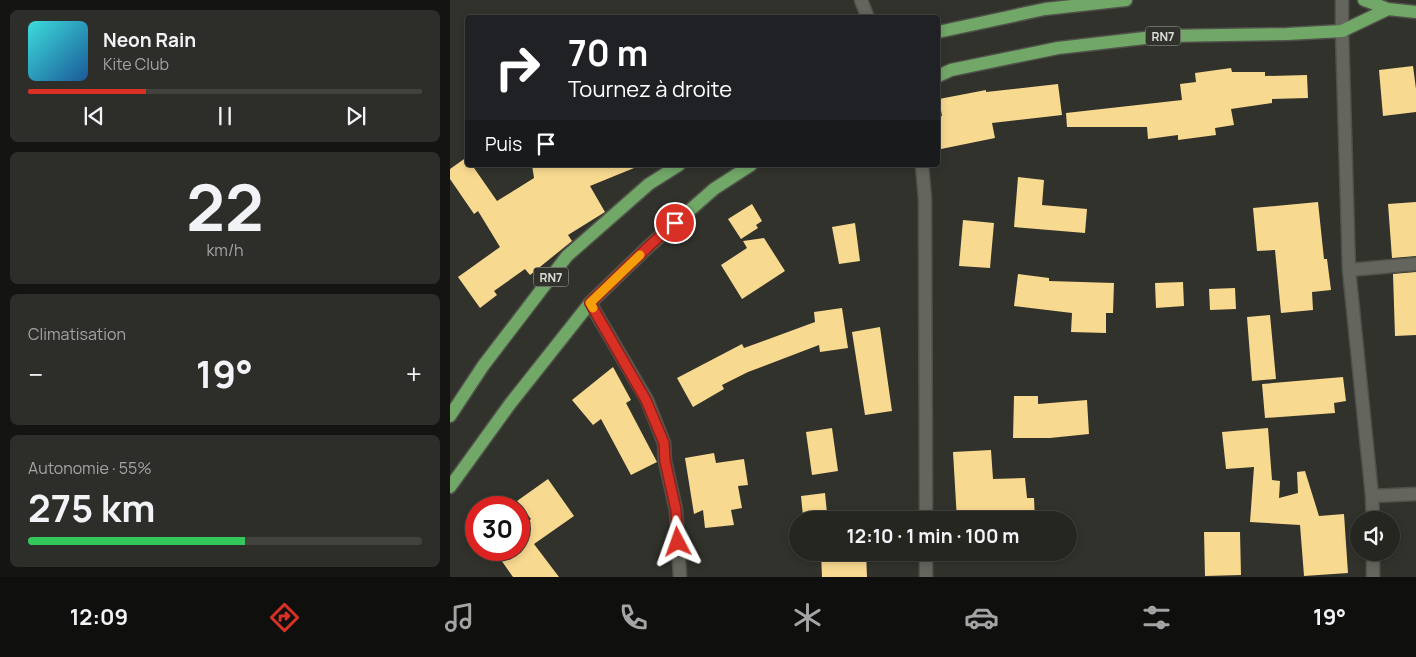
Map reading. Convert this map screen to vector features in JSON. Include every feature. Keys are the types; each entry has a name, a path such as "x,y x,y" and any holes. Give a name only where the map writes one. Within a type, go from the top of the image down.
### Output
{"main road":[{"path":"940,32 1045,9 1126,0"},
{"path":"1364,0 1388,9 1416,12"},
{"name":"RN7","path":"940,75 952,70 1058,48 1162,36 1342,31 1388,9"},
{"name":"RN7","path":"450,416 484,366 567,256 649,184 676,167"},
{"path":"450,488 510,404 590,303 649,246 714,190 747,167"}],"street":[{"path":"861,0 867,15"},
{"path":"1342,0 1349,270 1373,511"},
{"path":"922,167 925,199 926,511"},
{"path":"1349,270 1416,264"},
{"path":"590,303 646,400 664,443 665,461 676,510 680,577"},
{"path":"1372,496 1416,494"},
{"path":"926,561 926,577"},
{"path":"1373,561 1373,577"}],"building":[{"path":"1413,66 1416,112 1383,116 1379,70"},
{"path":"1231,68 1232,72 1265,72 1265,76 1307,75 1308,98 1272,99 1272,103 1231,109 1234,125 1215,128 1216,135 1178,140 1178,135 1148,139 1147,127 1067,127 1066,113 1182,100 1180,84 1196,82 1195,73"},
{"path":"1058,84 1062,115 992,123 995,138 941,149 940,116 942,116 940,99 986,90 986,92"},
{"path":"465,158 465,167 473,167 497,201 534,178 532,167 637,167 590,186 605,212 568,235 572,241 530,275 525,269 494,291 497,295 480,308 458,277 500,247 478,211 474,214 450,179 450,169"},
{"path":"1018,177 1044,180 1042,205 1087,209 1085,233 1014,227"},
{"path":"1318,202 1324,259 1327,259 1331,290 1312,292 1313,310 1281,313 1275,250 1257,251 1253,208"},
{"path":"1416,202 1416,256 1392,258 1388,204"},
{"path":"752,204 762,221 756,225 758,228 741,239 728,219"},
{"path":"963,220 994,223 990,268 959,266"},
{"path":"855,223 860,261 839,264 832,227"},
{"path":"764,238 785,271 742,299 721,265 747,248 743,241"},
{"path":"1416,272 1416,335 1395,336 1393,274"},
{"path":"1018,274 1049,278 1049,281 1114,283 1113,313 1106,313 1106,333 1071,332 1072,313 1014,306"},
{"path":"1183,282 1184,306 1156,308 1155,283"},
{"path":"1235,288 1236,309 1210,310 1209,289"},
{"path":"842,308 848,348 820,352 819,345 748,372 722,385 724,389 693,407 677,378 742,344 744,348 815,322 814,312"},
{"path":"1270,315 1276,379 1252,381 1247,317"},
{"path":"880,327 892,411 865,415 852,332"},
{"path":"613,367 631,400 626,403 657,462 631,475 601,419 593,425 572,400"},
{"path":"1343,377 1346,401 1334,403 1335,413 1265,418 1262,384"},
{"path":"1014,396 1038,396 1038,404 1087,400 1089,434 1050,438 1013,438"},
{"path":"832,428 838,471 812,475 806,432"},
{"path":"1268,428 1272,480 1280,481 1279,498 1298,493 1297,472 1305,471 1319,516 1344,514 1348,573 1304,576 1300,525 1250,522 1254,467 1226,469 1222,432"},
{"path":"991,450 993,479 1025,478 1027,498 1034,498 1035,511 956,511 953,452"},
{"path":"714,453 716,463 744,459 748,485 738,486 742,508 731,510 734,525 705,528 703,510 694,514 685,458"},
{"path":"548,479 574,516 534,544 559,577 513,577 502,561 530,561 530,496 524,496"},
{"path":"825,493 827,511 802,511 801,496"},
{"path":"1204,532 1240,532 1241,575 1205,576"},
{"path":"821,561 866,561 867,577 822,577"}],"slow traffic":[{"path":"593,308 590,303 640,255"}],"route":[{"path":"675,223 590,303 646,400 664,443 665,461 676,510 678,542"}]}
